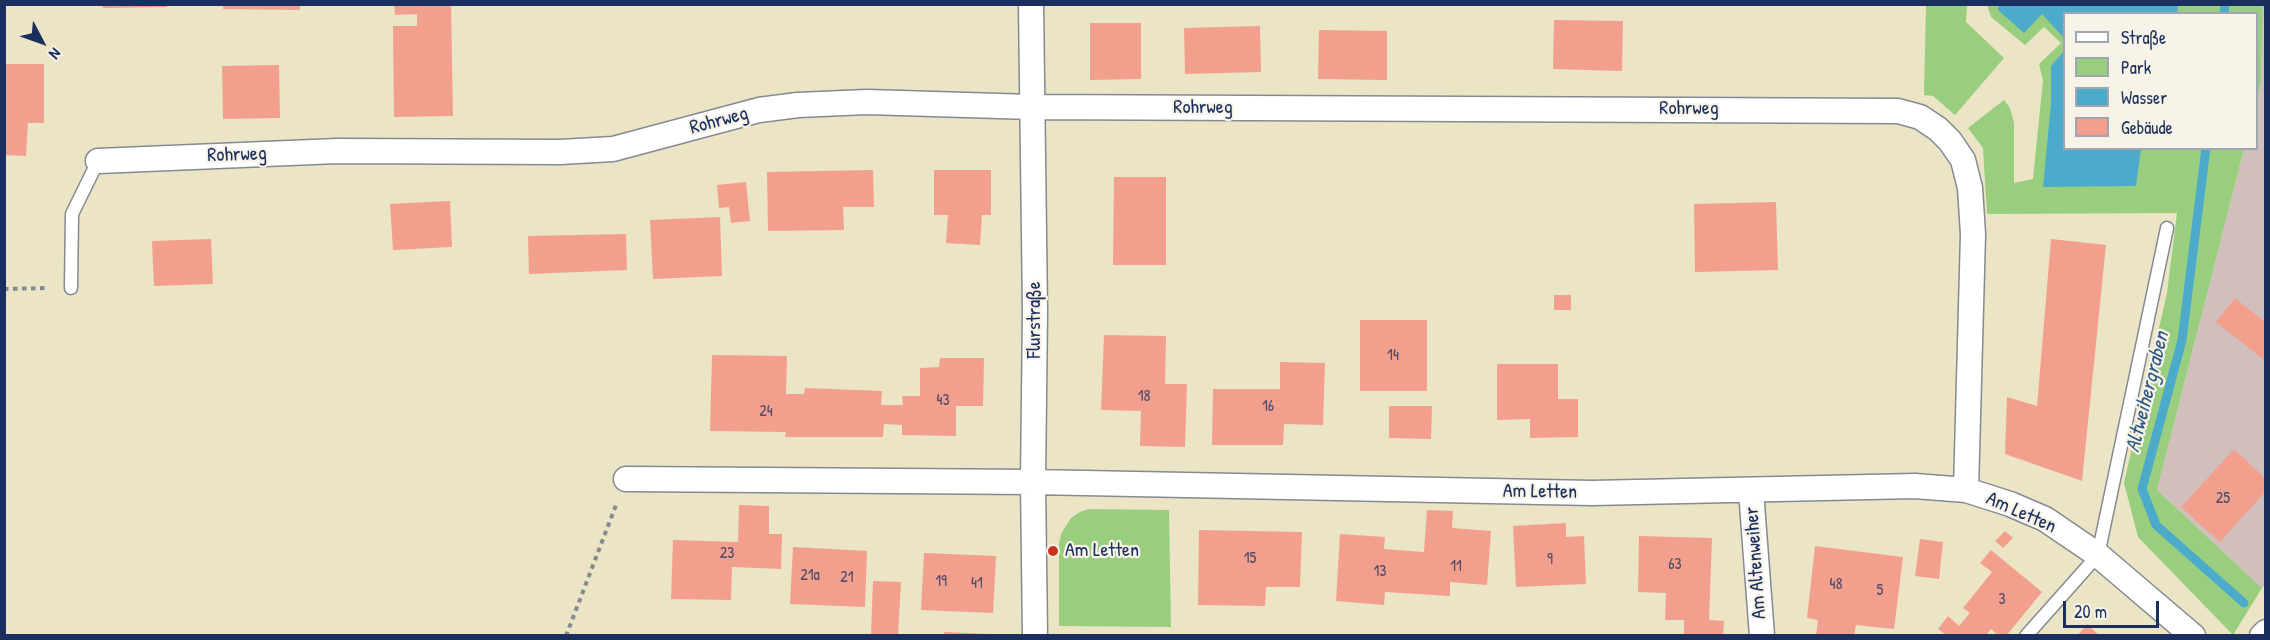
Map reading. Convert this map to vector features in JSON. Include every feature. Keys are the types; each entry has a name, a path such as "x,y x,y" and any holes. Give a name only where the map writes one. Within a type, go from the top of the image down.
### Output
{"street":[{"name":"Flurstraße","path":"1031,4 1035,311 1033,482 1035,636"},
{"name":"Rohrweg","path":"98,161 337,151 570,151 612,148 759,110 798,105 867,102 1032,107 1898,111 1920,117 1938,129 1950,141 1963,160 1970,188 1973,234 1966,490"},
{"name":"Am Letten","path":"626,479 1033,482 1592,493 1915,486 1966,490 2010,504 2045,519 2098,555 2193,636"},
{"name":"Am Altenweiher","path":"1751,491 1762,636"},
{"path":"2262,636 2265,632"}],"lane":[{"path":"71,288 72,214 98,161"},
{"path":"2026,636 2098,555 2167,228"}],"path":[{"path":"4,289 71,288"},
{"path":"566,636 626,479"}],"shaded area":[{"path":"2263,5 2265,5 2265,585 2262,588 2157,490 2244,150 2258,150 2258,96 2261,83"}],"green space":[{"path":"1926,5 1967,5 1966,22 2004,58 1955,115 1933,96 1924,95"},
{"path":"1987,5 2263,5 2261,83 2258,96 2258,12 2063,12 2063,150 2244,150 2157,490 2262,588 2233,635 2138,537 2124,483 2167,293 2177,213 1987,214 1983,148 1968,128 2004,100 2010,108 2014,123 2014,183 2033,179 2043,80 2039,64 2061,43 2044,27 2025,45 1991,17"},
{"path":"1089,509 1169,510 1171,627 1059,626 1061,534 1071,518"}],"water":[{"path":"1999,4 2178,4 2177,12 2063,12 2063,37 2042,14 2024,33 1998,10"},
{"path":"2063,52 2063,150 2141,150 2136,186 2043,187 2051,103 2051,66"}],"building":[{"path":"102,4 167,4 167,7 103,8"},
{"path":"394,4 451,4 453,116 394,117 393,26 417,26 417,14 395,15"},
{"path":"223,5 300,5 300,10 223,9"},
{"path":"1554,20 1623,21 1622,71 1553,69"},
{"path":"1090,23 1141,23 1141,79 1090,80"},
{"path":"1260,26 1261,72 1185,74 1184,28"},
{"path":"1319,30 1387,31 1387,80 1318,79"},
{"path":"4,64 44,64 44,123 28,123 26,156 4,155"},
{"path":"279,65 280,118 223,119 222,66"},
{"path":"873,170 874,207 843,207 844,230 768,231 767,172"},
{"path":"934,170 991,170 991,215 982,215 980,245 946,243 948,215 934,215"},
{"path":"1114,177 1166,177 1166,265 1113,265"},
{"path":"746,182 750,221 731,223 729,207 719,208 717,185"},
{"path":"450,201 452,247 393,250 390,204"},
{"path":"1776,202 1778,270 1695,272 1694,204"},
{"path":"720,217 722,276 653,279 650,220"},
{"path":"626,234 627,270 529,274 528,236"},
{"path":"211,239 213,284 154,286 152,241"},
{"path":"2051,239 2106,245 2082,481 2005,454 2007,397 2037,406"},
{"path":"1554,295 1571,295 1571,310 1554,310"},
{"path":"2235,298 2265,322 2265,361 2216,322"},
{"path":"1360,320 1427,320 1427,391 1360,391"},
{"path":"1104,335 1166,336 1165,384 1187,384 1185,447 1140,446 1141,411 1101,410"},
{"path":"712,355 787,356 786,394 804,394 805,388 882,391 881,405 903,405 902,396 920,396 920,368 939,367 940,358 984,358 983,406 956,406 956,436 902,435 902,425 884,424 883,437 785,437 786,432 710,431"},
{"path":"1280,362 1325,363 1323,425 1284,424 1283,445 1212,445 1213,389 1280,389"},
{"path":"1497,364 1558,364 1558,399 1578,399 1578,437 1530,438 1530,419 1497,420"},
{"path":"1389,406 1432,406 1431,439 1389,438"},
{"path":"2234,449 2265,478 2265,492 2220,542 2181,507"},
{"path":"739,505 769,506 769,534 782,534 781,569 732,567 731,600 671,599 673,540 738,542"},
{"path":"1427,510 1453,511 1452,528 1491,531 1487,585 1450,582 1450,596 1385,592 1384,605 1336,601 1340,534 1385,537 1384,549 1424,552"},
{"path":"1566,523 1566,537 1584,536 1586,584 1516,587 1513,526"},
{"path":"1199,530 1302,532 1300,587 1266,587 1265,606 1198,605"},
{"path":"2005,531 2013,538 2003,548 1995,541"},
{"path":"1639,536 1712,538 1709,620 1724,621 1723,636 1684,636 1684,620 1665,620 1666,593 1638,592"},
{"path":"1920,539 1943,542 1939,579 1915,576"},
{"path":"1815,546 1903,557 1894,629 1856,625 1854,636 1816,636 1818,620 1807,618"},
{"path":"793,547 867,551 865,607 790,604"},
{"path":"1991,550 2042,592 2006,636 1999,636 1991,629 1985,636 1947,636 1938,629 1948,616 1959,626 1970,613 1963,608 1992,572 1980,563"},
{"path":"924,553 996,556 993,613 921,610"},
{"path":"873,581 901,582 898,635 871,634"},
{"path":"2087,624 2100,636 2077,636"},
{"path":"944,632 990,634 990,636 944,636"}],"waterway":[{"name":"Altweihergraben","path":"2224,12 2225,4"},
{"name":"Altweihergraben","path":"2206,150 2182,340 2142,489 2156,525 2244,603"}],"place":[{"name":"Am Letten","path":"1053,551"}]}
